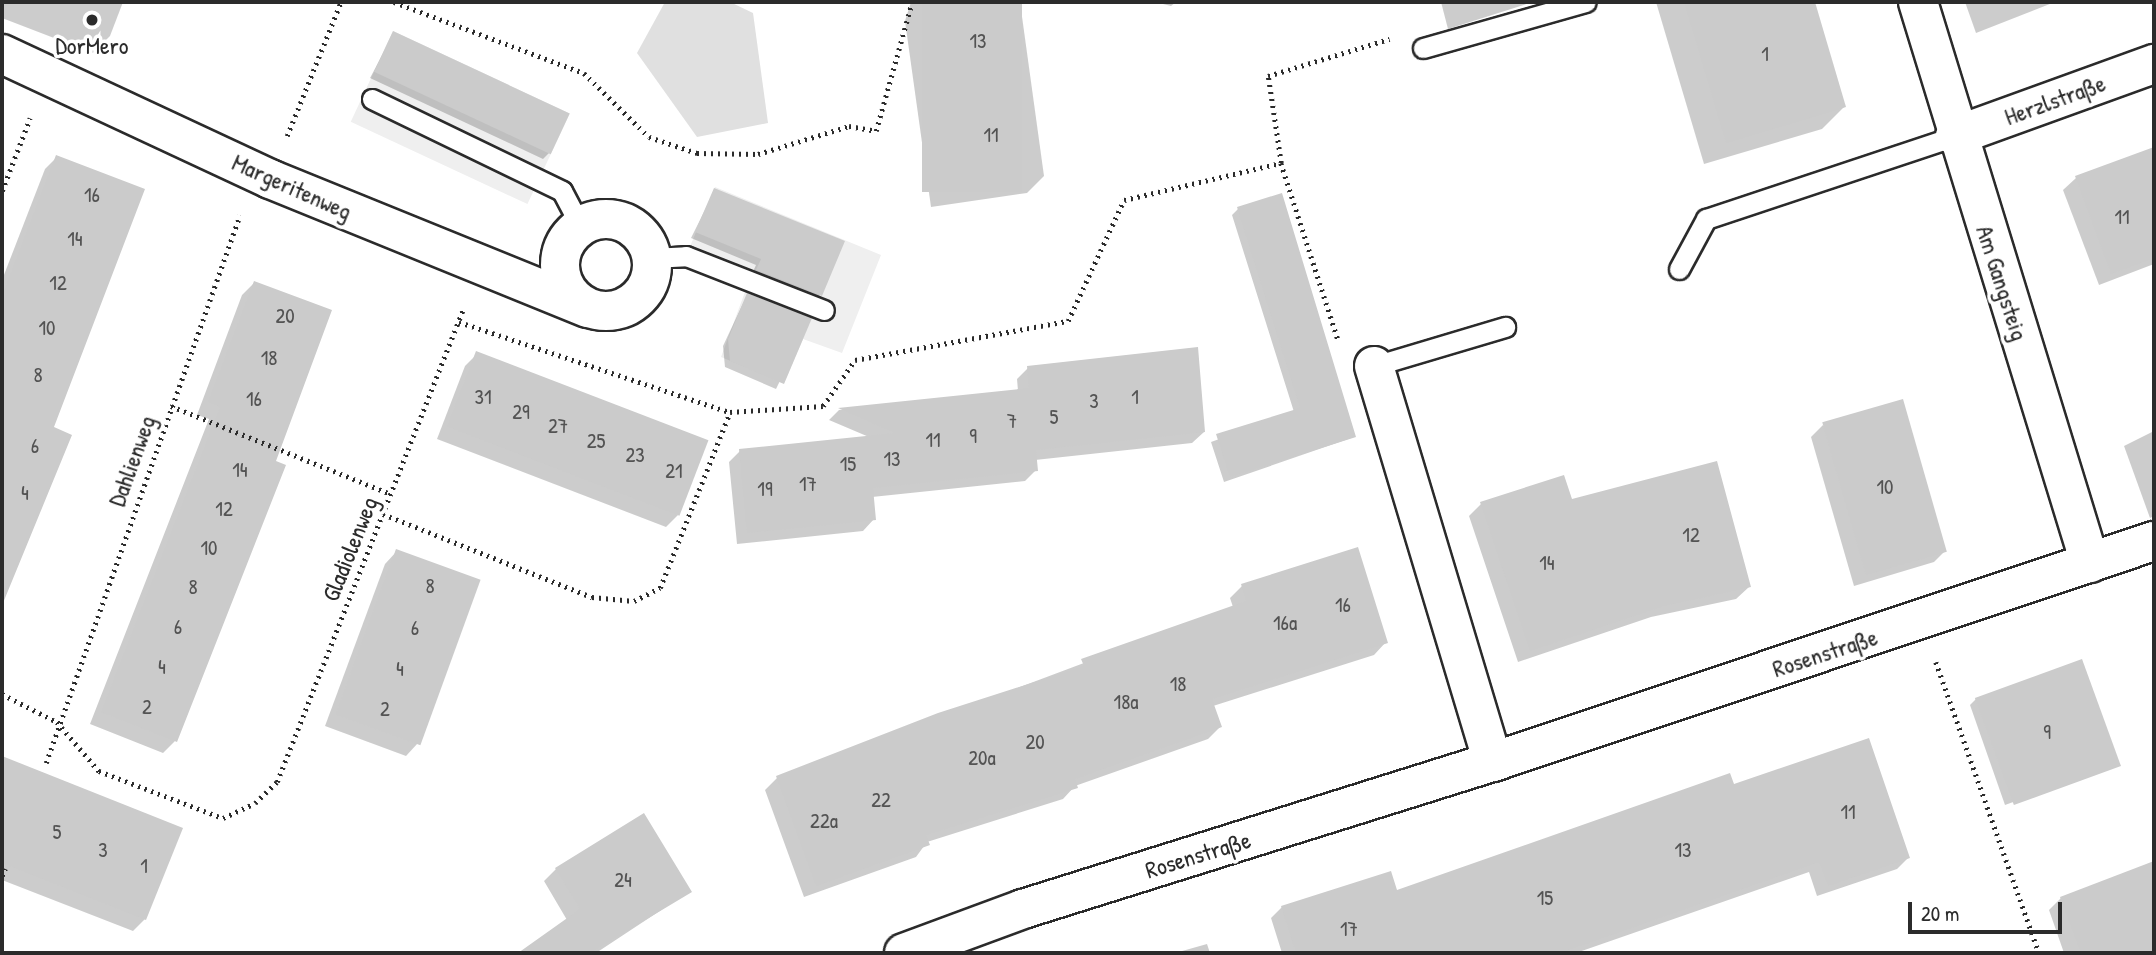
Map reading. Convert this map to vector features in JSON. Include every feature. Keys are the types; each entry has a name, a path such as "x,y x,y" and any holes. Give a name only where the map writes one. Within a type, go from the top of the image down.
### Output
{"street":[{"name":"Am Gangsteig","path":"1918,2 1955,136 2090,563"},
{"name":"Margeritenweg","path":"2,54 48,72 263,175 480,268 588,308 631,305 649,282 651,258"},
{"name":"Herzlstraße","path":"1955,136 2154,64"},
{"path":"588,308 575,300 560,274 564,245 581,227 601,219 631,226 651,258"},
{"path":"1358,358 1493,762"},
{"name":"Rosenstraße","path":"904,953 1023,909 1493,762 1922,621 2154,541"}],"lane":[{"path":"1423,48 1586,2"},
{"path":"372,99 562,191 581,227"},
{"path":"1679,269 1706,219 1955,136"},
{"path":"651,258 686,256 824,310"},
{"path":"1358,358 1505,327"}],"path":[{"name":"Dahlienweg","path":"46,764 57,722 171,406 263,175 341,2"},
{"path":"394,2 584,73 649,137 697,153 758,154 849,126 876,131 912,2"},
{"path":"1358,358 1281,163 1268,76 1378,43"},
{"path":"2,191 48,72"},
{"path":"458,322 730,412 823,406 855,360 1068,321 1124,200 1281,163"},
{"name":"Gladiolenweg","path":"57,722 99,771 223,818 256,803 277,782 480,268"},
{"path":"171,406 391,495"},
{"path":"383,514 592,597 634,601 660,589 730,412"},
{"path":"1922,621 2039,953"},
{"path":"2,694 57,722"},
{"path":"2,876 5,869"}],"shaded area":[{"path":"665,2 730,2 753,13 768,123 697,137 637,53"},
{"path":"393,31 570,113 527,204 351,122"},
{"path":"715,187 881,255 842,353 803,339 784,383 721,357 749,281 686,256"}],"building":[{"path":"922,2 1022,2 1022,192 922,192"},
{"path":"1684,2 1815,2 1846,107 1726,143"},
{"path":"393,31 570,113 551,154 374,72"},
{"path":"2154,147 2154,258 2111,274 2075,176"},
{"path":"56,155 145,189 54,427 72,435 3,603 2,296"},
{"path":"714,188 845,241 822,296 756,270 761,259 695,232"},
{"path":"1282,193 1356,437 1230,477 1216,434 1300,408 1237,207"},
{"path":"254,281 332,310 276,461 286,465 177,742 101,712 220,407 208,402"},
{"path":"747,293 812,318 784,384 730,361 728,339"},
{"path":"1198,347 1205,432 1036,450 1038,471 873,488 876,520 747,533 739,449 895,433 838,408 1029,388 1027,366"},
{"path":"476,351 708,440 679,516 447,427"},
{"path":"1903,399 1947,552 1866,575 1822,422"},
{"path":"1717,461 1751,587 1664,606 1530,651 1480,502 1564,475 1572,499"},
{"path":"1358,547 1388,643 1212,699 1222,727 1075,779 1078,788 926,835 930,845 816,886 776,776 938,713 1084,666 1081,659 1246,601 1241,584"},
{"path":"396,549 481,580 420,745 336,714"},
{"path":"2082,659 2121,766 2014,805 1975,698"},
{"path":"1869,738 1910,858 1828,886 1819,862 1560,953 1296,953 1281,906 1391,871 1397,890 1730,773 1734,784"},
{"path":"2,756 183,828 146,920 2,863"},
{"path":"644,813 692,892 590,953 518,953 580,909 555,868"},
{"path":"2154,861 2154,953 2081,953 2060,897"}],"place":[{"name":"DorMero","path":"92,20"}]}
